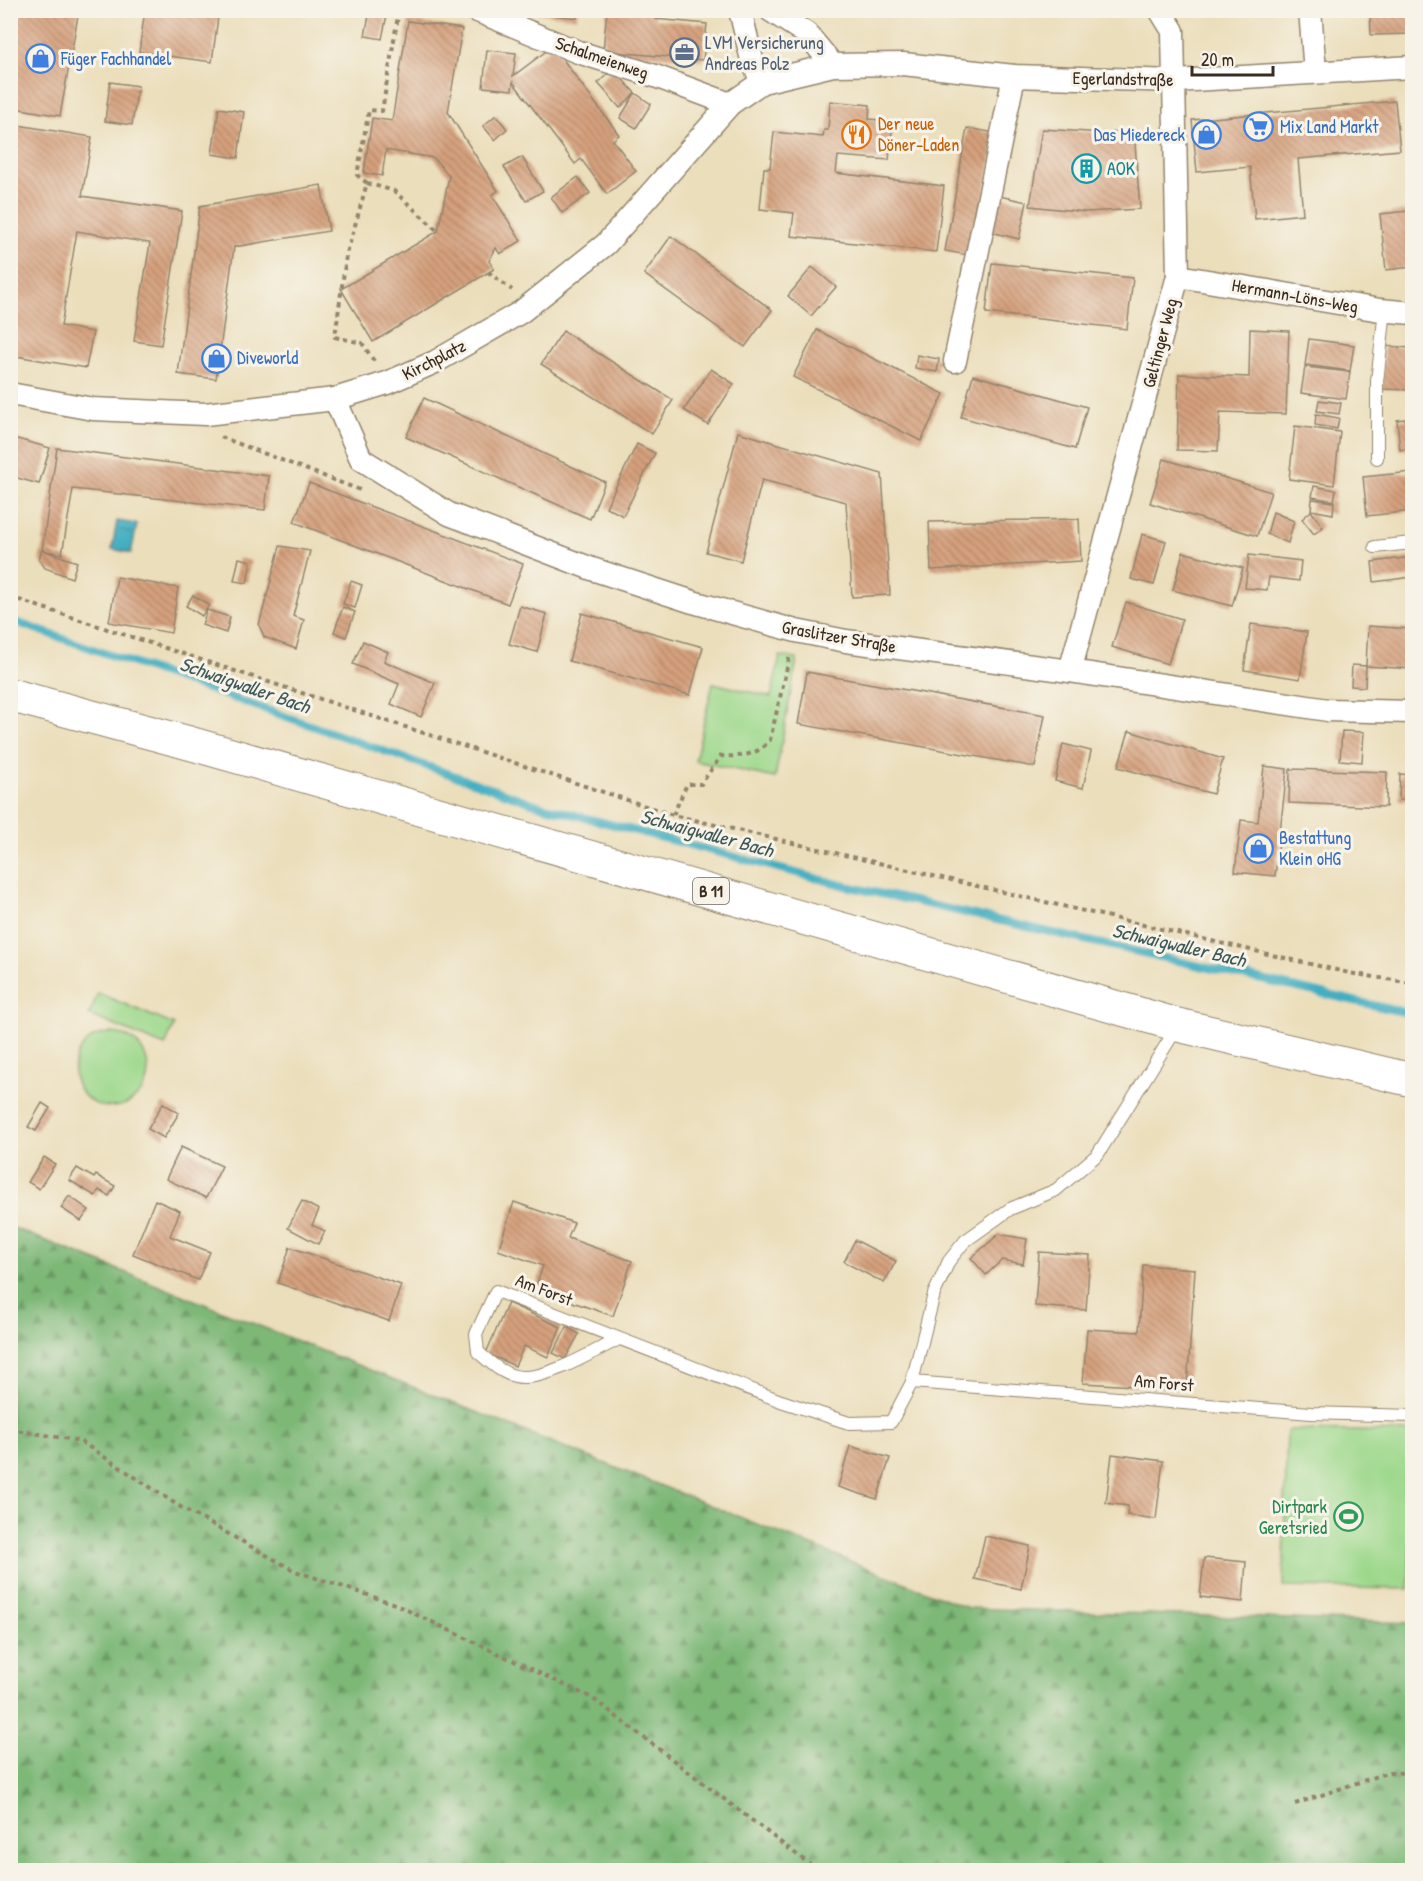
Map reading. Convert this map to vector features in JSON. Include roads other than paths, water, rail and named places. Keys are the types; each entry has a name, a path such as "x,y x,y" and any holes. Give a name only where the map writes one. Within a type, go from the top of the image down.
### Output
{"main road":[{"name":"B 11","path":"10,695 200,746 1178,1025 1413,1080"}],"street":[{"name":"Schalmeienweg","path":"475,10 578,52 730,104"},
{"path":"740,10 752,60 762,82"},
{"path":"770,10 807,34 833,65"},
{"name":"Geltinger Weg","path":"1070,671 1178,276 1176,81 1173,31 1160,10"},
{"path":"1310,10 1315,72"},
{"name":"Egerlandstraße","path":"762,82 833,65 903,64 1014,76 1176,81 1413,67"},
{"path":"955,361 1014,76"},
{"name":"Kirchplatz","path":"10,394 93,409 205,414 335,399 387,383 435,362 521,312 598,251 730,104 762,82"},
{"name":"Hermann-Löns-Weg","path":"1178,276 1413,313"},
{"name":"Graslitzer Straße","path":"335,399 361,459 449,514 592,569 693,602 796,631 846,641 1070,671 1328,710 1413,712"}],"lane":[{"path":"1377,458 1377,382 1385,310"},
{"path":"1375,547 1413,543"},
{"name":"Am Forst","path":"619,1339 550,1372 523,1377 500,1370 478,1353 476,1334 496,1291 781,1401 849,1423 891,1422 912,1382 934,1294 949,1261 965,1241 1010,1209 1056,1190 1098,1154 1178,1025"},
{"name":"Am Forst","path":"912,1382 1311,1413 1413,1416"}],"water":[{"path":"117,521 137,524 131,553 112,549"}],"waterway":[{"name":"Schwaigwaller Bach","path":"10,620 541,806 842,885 1412,1014"}],"place":[{"name":"LVM Versicherung Andreas Polz","path":"684,53"},
{"name":"Füger Fachhandel","path":"40,59"},
{"name":"Mix Land Markt","path":"1259,127"},
{"name":"Der neue Döner-Laden","path":"857,134"},
{"name":"Das Miedereck","path":"1206,135"},
{"name":"AOK","path":"1086,169"},
{"name":"Diveworld","path":"216,358"},
{"name":"Bestattung Klein oHG","path":"1258,848"},
{"name":"Dirtpark Geretsried","path":"1348,1517"}]}
